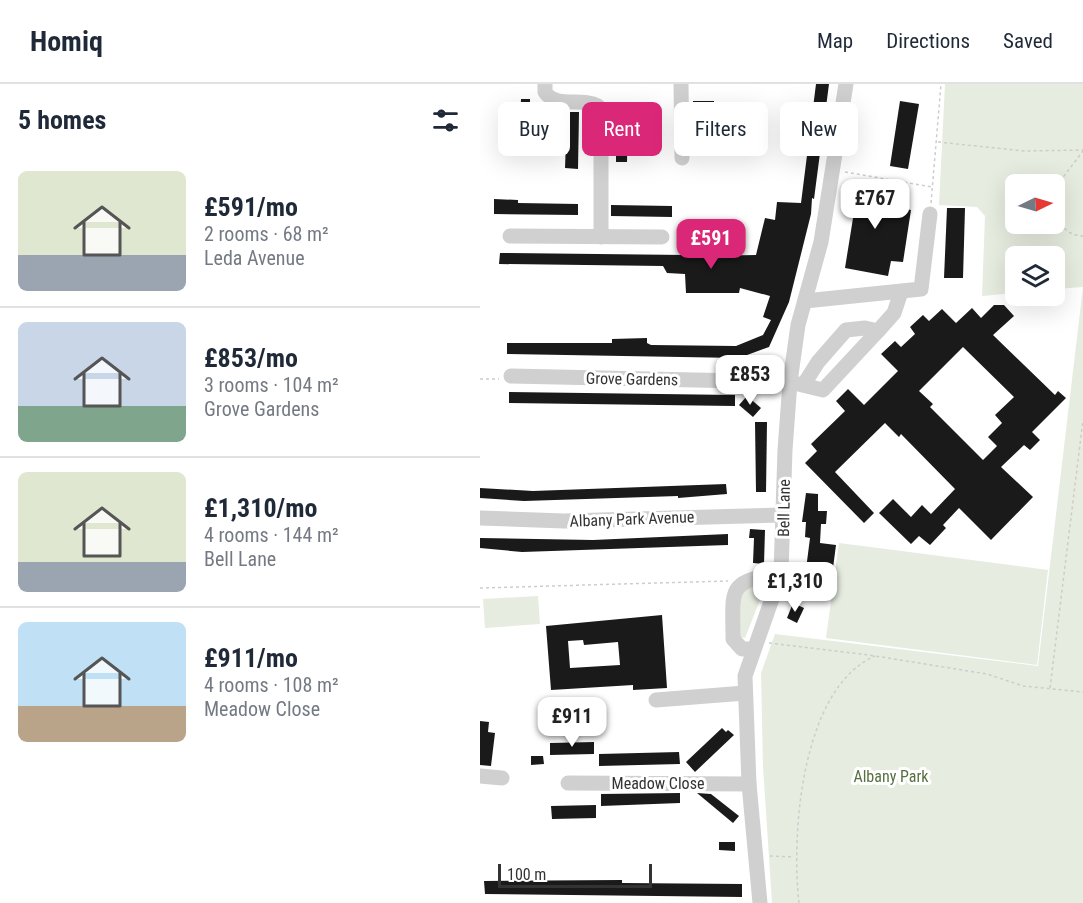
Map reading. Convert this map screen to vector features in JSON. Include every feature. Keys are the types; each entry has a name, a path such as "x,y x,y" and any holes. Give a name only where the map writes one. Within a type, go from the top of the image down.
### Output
{"street":[{"path":"545,84 545,92 556,101 591,102 598,106 601,117 601,237"},
{"path":"681,84 682,158"},
{"name":"Bell Lane","path":"760,903 749,784 745,676 781,573 785,432 797,383 798,325 821,243 846,84"},
{"path":"805,301 921,289 930,214"},
{"path":"510,236 662,237"},
{"path":"797,383 846,330 865,328 878,332 894,313 901,292"},
{"name":"Grove Gardens","path":"511,376 797,383 824,390 878,332"},
{"name":"Albany Park Avenue","path":"480,518 564,521 784,515"},
{"path":"755,646 742,649 734,639 732,599 740,583 781,573"},
{"path":"656,700 745,693"},
{"path":"480,776 502,778"},
{"name":"Meadow Close","path":"568,783 749,784"}],"path":[{"path":"930,214 938,142 941,84"},
{"path":"938,142 1024,151 1083,150"},
{"path":"1065,176 1083,150"},
{"path":"833,170 932,187"},
{"path":"1065,229 1083,236"},
{"path":"480,379 497,380 511,376"},
{"path":"1050,688 1083,420"},
{"path":"480,588 724,580 740,583"},
{"path":"755,646 876,656 987,674 1023,686 1083,692"},
{"path":"799,903 795,858 803,788 815,734 822,714 848,677 876,656"},
{"path":"756,856 795,858"}],"green space":[{"path":"945,84 1083,84 1083,287 1065,288 1065,246 1005,246 1005,294 982,296 985,216 977,207 939,205"},
{"name":"Albany Park","path":"1083,287 1083,903 772,903 763,766 761,673 775,634 1038,666"},
{"path":"839,543 1048,570 1037,665 826,638"},
{"path":"767,582 745,638 740,637 737,607 743,587"},
{"path":"538,596 540,624 485,628 483,599"}],"building":[{"path":"816,84 829,84 827,102 814,102"},
{"path":"521,99 530,99 530,102 521,102"},
{"path":"900,101 919,104 908,169 890,166"},
{"path":"570,112 579,112 578,169 565,168 565,156 570,156"},
{"path":"616,156 627,156 627,162 616,162"},
{"path":"807,156 820,156 811,214 789,302 769,347 739,358 507,354 507,343 612,343 612,339 647,338 647,343 651,345 736,346 763,335 771,320 763,317 770,296 740,288 739,293 686,293 685,274 667,273 663,266 499,264 500,253 686,255 686,223 700,223 700,256 756,255 765,218 775,220 777,202 801,203"},
{"path":"845,183 891,191 888,206 911,210 903,262 891,261 888,276 845,268 854,212 841,209"},
{"path":"494,199 518,200 518,203 578,204 578,215 494,214"},
{"path":"611,205 672,206 672,217 611,216"},
{"path":"947,208 965,208 963,278 944,278"},
{"path":"994,305 1004,305 1014,316 993,335 1055,395 1058,391 1066,398 1032,432 1040,440 1030,450 1024,445 1001,467 1033,497 991,540 959,508 943,525 946,528 930,545 919,536 911,544 879,513 893,499 911,517 922,505 931,514 955,489 901,434 899,437 885,423 835,472 874,513 864,523 805,463 817,451 811,444 845,411 836,401 848,389 864,405 898,371 881,354 895,341 901,347 915,334 910,327 923,315 929,321 942,309 956,323 972,308 981,318","holes":["963,347 1014,397 995,415 1002,423 988,437 997,446 983,460 930,407 933,404 919,391"]},
{"path":"509,392 735,395 735,406 509,403"},
{"path":"747,396 761,408 753,417 739,405"},
{"path":"755,422 767,422 766,492 756,492"},
{"path":"726,484 727,494 678,498 678,496 524,501 480,498 480,488 533,491"},
{"path":"806,493 818,494 818,511 827,511 826,524 821,524 820,543 836,545 830,591 818,590 819,579 805,577 810,538 805,537 806,522 802,522"},
{"path":"750,529 765,530 764,564 753,563 754,538 749,538"},
{"path":"728,534 728,545 522,552 480,548 480,538 593,540"},
{"path":"793,603 804,608 797,623 787,618"},
{"path":"662,615 667,688 633,690 633,685 551,690 546,626","holes":["583,640 584,645 618,642 620,665 570,668 568,641"]},
{"path":"480,721 489,722 488,732 495,733 491,766 480,765"},
{"path":"722,728 734,735 695,772 686,762"},
{"path":"594,742 594,754 550,755 550,743"},
{"path":"679,752 680,764 599,766 599,754"},
{"path":"531,756 543,756 544,764 531,765"},
{"path":"680,793 680,803 601,806 601,794"},
{"path":"697,793 711,794 739,816 733,823"},
{"path":"596,805 596,818 552,819 551,806"},
{"path":"719,842 735,842 735,851 719,850"},
{"path":"622,880 622,883 742,884 742,897 485,894 484,881"}]}
